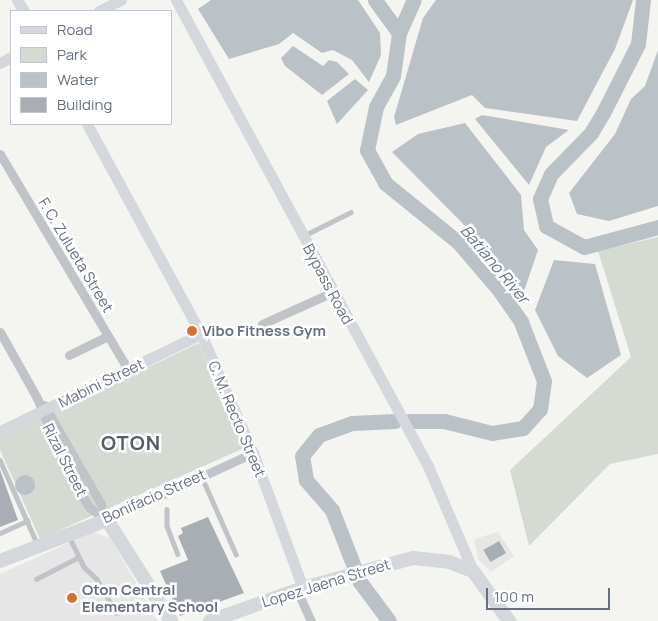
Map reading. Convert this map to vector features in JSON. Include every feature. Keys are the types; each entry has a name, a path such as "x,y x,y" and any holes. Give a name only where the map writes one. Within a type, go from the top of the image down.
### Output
{"main road":[{"name":"Bonifacio Street","path":"0,561 105,518"},
{"name":"Rizal Street","path":"105,518 171,621"},
{"name":"Lopez Jaena Street","path":"210,621 366,568 413,558 449,562 473,571"},
{"path":"473,571 509,621"}],"street":[{"path":"101,10 121,0"},
{"name":"Bypass Road","path":"176,0 332,292 428,466 473,571"},
{"name":"C. M. Recto Street","path":"88,125 201,334 253,453 300,589"},
{"name":"F. C. Zulueta Street","path":"0,154 128,370"},
{"path":"262,324 332,292"},
{"name":"Rizal Street","path":"0,332 44,410 101,504 105,518"},
{"name":"Mabini Street","path":"0,431 201,334"},
{"path":"69,355 108,336"},
{"name":"Rizal Street","path":"44,410 84,499 105,518"},
{"name":"Bonifacio Street","path":"105,518 253,453"},
{"path":"300,589 311,621"}],"lane":[{"path":"303,237 350,212"},
{"path":"0,460 38,545"},
{"path":"205,484 236,554"},
{"path":"167,509 167,526 178,554"},
{"path":"0,533 27,521"},
{"path":"68,532 79,557 116,612"},
{"path":"36,579 79,557"}],"shaded area":[{"name":"Oton Central Elementary School","path":"93,532 110,538 158,621 0,621 0,574"},
{"path":"498,532 514,556 491,572 478,559 474,539"}],"green space":[{"path":"658,237 658,454 610,464 529,546 510,470 631,357 598,251"},
{"path":"199,343 244,448 40,539 0,450 0,437"}],"water":[{"path":"211,0 358,0 380,33 381,55 369,82 352,60 333,50 322,53 293,33 279,44 229,59 198,9"},
{"path":"436,0 633,0 615,49 577,121 485,108 472,95 396,125 394,117 423,18"},
{"path":"293,46 323,66 329,60 337,62 349,74 322,95 285,66 281,58"},
{"path":"658,50 658,206 609,221 577,214 569,193 615,134 631,99 645,86"},
{"path":"355,79 368,90 337,124 327,101"},
{"path":"482,115 569,130 546,147 529,185 475,119"},
{"path":"465,123 521,195 524,230 538,250 521,300 475,236 392,152 418,134"},
{"path":"554,260 595,264 621,355 587,378 558,356 535,310"},
{"path":"25,475 32,478 35,485 32,492 25,495 18,492 15,485 18,478"}],"building":[{"path":"0,470 18,520 0,527"},
{"path":"208,517 244,593 180,616 160,571 188,560 178,536 183,533 181,528"},
{"path":"499,541 506,553 490,562 483,550"}],"waterway":[{"name":"Batiano River","path":"375,0 399,33 393,76 376,107 367,150 385,183 459,243 499,290 521,322 544,381 540,409 523,428 492,433 444,421 409,421"},
{"name":"Batiano River","path":"399,33 414,0"},
{"name":"Batiano River","path":"643,0 638,44 603,113 591,133 551,174 540,199 546,226 584,247 658,227"},
{"name":"Batiano River","path":"389,621 360,582 332,510 306,480 302,456 319,435 352,423 395,421"}],"place":[{"name":"Vibo Fitness Gym","path":"192,331"},
{"name":"Oton Central Elementary School","path":"72,598"}],"district":[{"name":"OTON","path":"131,442"}]}
